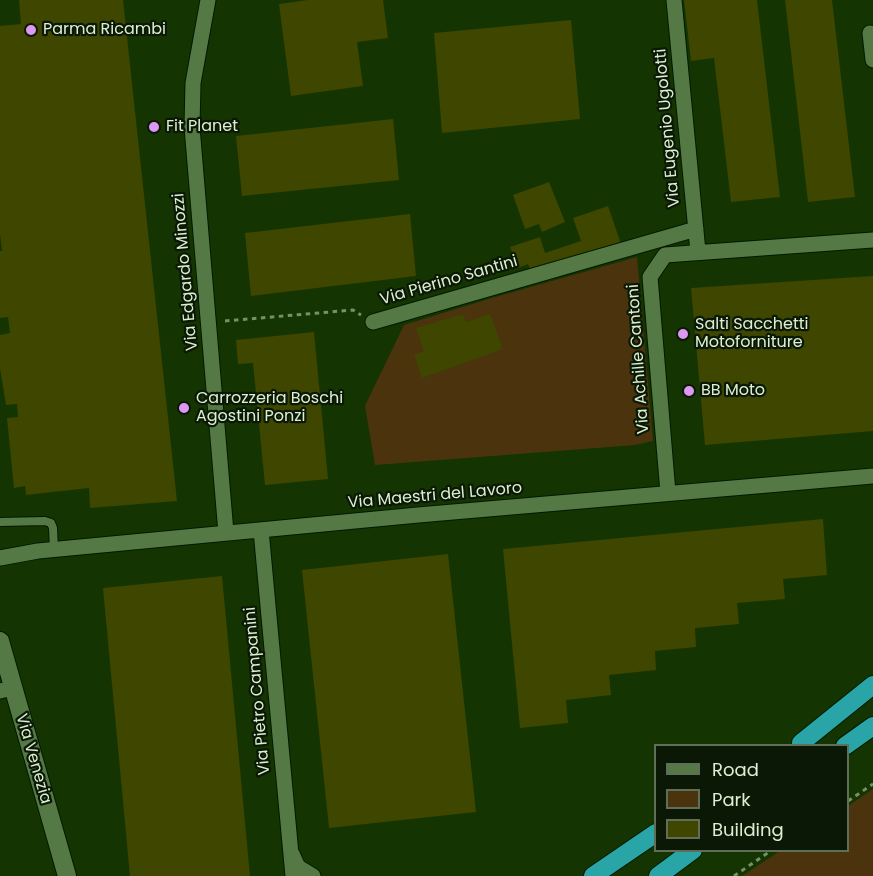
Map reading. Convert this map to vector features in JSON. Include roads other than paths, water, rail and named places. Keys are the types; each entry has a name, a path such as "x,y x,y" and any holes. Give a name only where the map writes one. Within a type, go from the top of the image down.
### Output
{"highway":[{"path":"799,744 873,685"},
{"path":"799,744 873,694"},
{"path":"848,744 869,729"},
{"path":"593,876 654,834"},
{"path":"614,876 654,846"},
{"path":"658,876 690,852"}],"main road":[{"name":"Via Venezia","path":"0,641 7,689 67,876"}],"street":[{"name":"Via Eugenio Ugolotti","path":"674,0 698,252"},
{"name":"Via Edgardo Minozzi","path":"209,3 195,65 192,111 226,533"},
{"path":"870,33 873,60"},
{"name":"Via Pierino Santini","path":"373,322 696,230"},
{"name":"Via Achille Cantoni","path":"668,493 650,277 665,255 873,240"},
{"name":"Via Maestri del Lavoro","path":"0,558 54,550 226,533 873,476"},
{"name":"Via Pietro Campanini","path":"261,530 293,876"},
{"name":"Via Pietro Campanini","path":"291,849 298,867 313,876"}],"lane":[{"path":"0,522 45,521 51,523 54,550"}],"place":[{"name":"Parma Ricambi","path":"31,30"},
{"name":"Fit Planet","path":"154,127"},
{"name":"Salti Sacchetti Motoforniture","path":"683,334"},
{"name":"BB Moto","path":"689,391"},
{"name":"Carrozzeria Boschi Agostini Ponzi","path":"184,408"}]}
